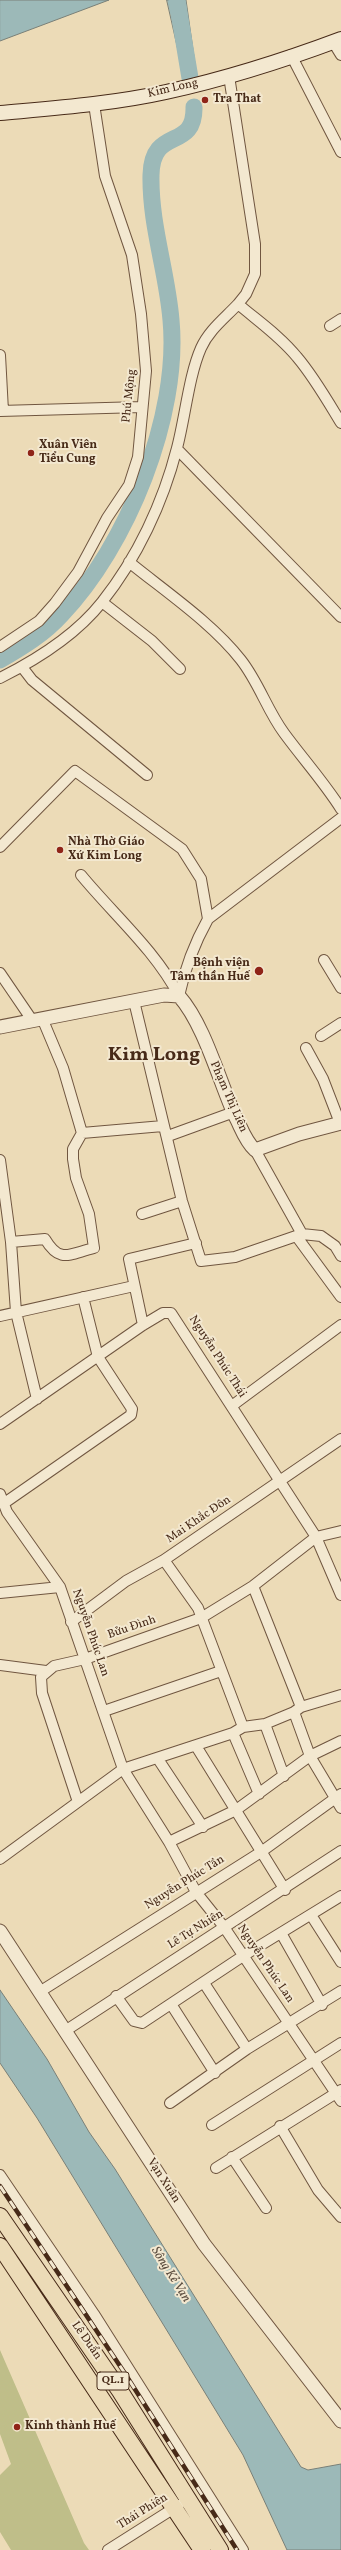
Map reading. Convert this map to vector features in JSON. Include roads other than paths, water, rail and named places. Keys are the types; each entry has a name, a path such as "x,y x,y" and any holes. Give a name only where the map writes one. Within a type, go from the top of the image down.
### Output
{"main road":[{"name":"Kim Long","path":"0,113 94,104 166,92 229,76 337,40"},
{"name":"Lê Duẩn","path":"0,2216 120,2390 189,2498 220,2550"},
{"name":"Lê Duẩn","path":"0,2246 202,2550"}],"street":[{"path":"337,40 341,55"},
{"path":"291,55 341,152"},
{"path":"0,678 22,667 69,634 102,602 129,562 150,523 177,449 194,366 201,347 216,326 246,294 255,274 255,244 229,76"},
{"name":"Phú Mộng","path":"0,647 39,621 55,603 78,572 107,518 129,485 138,457 146,360 136,279 132,255 105,176 94,104"},
{"path":"238,304 277,336 297,356 318,384 341,423"},
{"path":"330,326 341,319"},
{"path":"0,355 2,411 141,408"},
{"path":"177,449 341,617"},
{"path":"129,562 196,616 241,659 260,686 268,708 283,732 310,763 341,809"},
{"path":"102,602 156,645 180,669"},
{"path":"22,667 32,680 147,775"},
{"path":"2,843 75,771 182,849 201,879 208,919"},
{"path":"179,996 195,941 208,919 341,818"},
{"path":"80,875 133,932 172,982 179,996"},
{"path":"324,960 341,988"},
{"path":"0,972 37,1019 63,1068 82,1133 73,1149 72,1160 76,1178 89,1214 94,1248 62,1256 53,1252 45,1239 11,1242"},
{"path":"0,1027 134,1002 164,994 179,996"},
{"name":"Phạm Thị Liên","path":"179,996 187,1005 197,1025 234,1112 250,1146 255,1150"},
{"path":"134,1002 182,1201 201,1261 235,1256 300,1236 321,1236 335,1246 341,1256"},
{"path":"321,1036 341,1023"},
{"path":"306,1048 323,1079 341,1123 299,1134 255,1150 300,1236 341,1297"},
{"path":"82,1133 165,1131 234,1112"},
{"path":"0,1164 11,1242 16,1312 37,1399"},
{"path":"142,1214 182,1201"},
{"path":"143,1325 129,1259 196,1243"},
{"path":"0,1316 134,1286"},
{"path":"1,1499 131,1415 132,1409 98,1357 83,1297"},
{"name":"Nguyễn Phúc Thái","path":"0,1424 143,1325 163,1313 171,1313 233,1405 316,1537 340,1591"},
{"path":"233,1405 341,1325"},
{"name":"Mai Khắc Đôn","path":"72,1622 126,1581 164,1560 341,1439"},
{"name":"Nguyễn Phúc Lan","path":"1,1499 60,1587 123,1769 169,1842 196,1892 224,1927 290,2024 312,2061 339,2094"},
{"name":"Bửu Đình","path":"46,1672 54,1666 84,1659 202,1618 253,1586 316,1537 341,1531"},
{"path":"164,1560 198,1608 243,1727"},
{"path":"253,1586 298,1709 310,1756 338,1796 341,1808"},
{"path":"1,1590 60,1587"},
{"path":"0,1665 46,1672"},
{"path":"104,1711 221,1671"},
{"path":"46,1672 41,1677 42,1693 78,1802"},
{"path":"0,1859 123,1769 196,1746 233,1733 243,1727 265,1724 298,1709 341,1695"},
{"path":"265,1724 284,1776"},
{"path":"233,1733 260,1794"},
{"path":"169,1842 236,1810 260,1794 310,1756 341,1741"},
{"path":"196,1746 285,1890"},
{"path":"158,1759 203,1827"},
{"name":"Nguyễn Phúc Tần","path":"41,1991 261,1852 338,1796"},
{"name":"Lê Tự Nhiên","path":"65,2031 116,1996 285,1890 341,1851"},
{"path":"116,1996 138,2024 204,1983 243,1956 341,1896"},
{"path":"311,1915 341,1962"},
{"name":"Vạn Xuân","path":"0,1931 41,1991 65,2031 204,2244 339,2416"},
{"path":"281,1933 322,2005"},
{"path":"204,1983 247,2049"},
{"path":"170,2103 215,2073 247,2049 322,2005 341,1991"},
{"path":"171,2004 215,2073"},
{"path":"212,2125 341,2043"},
{"path":"216,2168 280,2126 339,2094"},
{"path":"280,2126 318,2190 341,2216"},
{"path":"232,2158 266,2208"},
{"path":"0,2175 94,2314 243,2550"},
{"name":"Thái Phiên","path":"109,2549 189,2498"}],"water":[{"path":"0,0 109,0 0,41"},
{"path":"167,0 186,0 195,64 182,66"},
{"name":"Sông Kẻ Vạn","path":"0,1990 47,2059 89,2132 115,2169 301,2467 308,2470 341,2464 341,2550 287,2550 243,2455 37,2118 0,2063"}],"waterway":[{"path":"177,0 190,78"},
{"path":"0,660 40,634 54,622 85,586 107,553 127,517 144,478 158,437 167,397 172,357 169,302 151,194 153,160 158,150 165,143 188,130 192,121 194,107"}],"railway":[{"path":"0,2186 124,2372 237,2550"}],"place":[{"name":"Tra That","path":"205,100"},
{"name":"Xuân Viên Tiểu Cung","path":"31,453"},
{"name":"Nhà Thờ Giáo Xứ Kim Long","path":"60,850"},
{"name":"Bệnh viện Tâm thần Huế","path":"259,971"},
{"name":"Kinh thành Huế","path":"17,2427"}],"district":[{"name":"Kim Long","path":"154,1056"}]}
